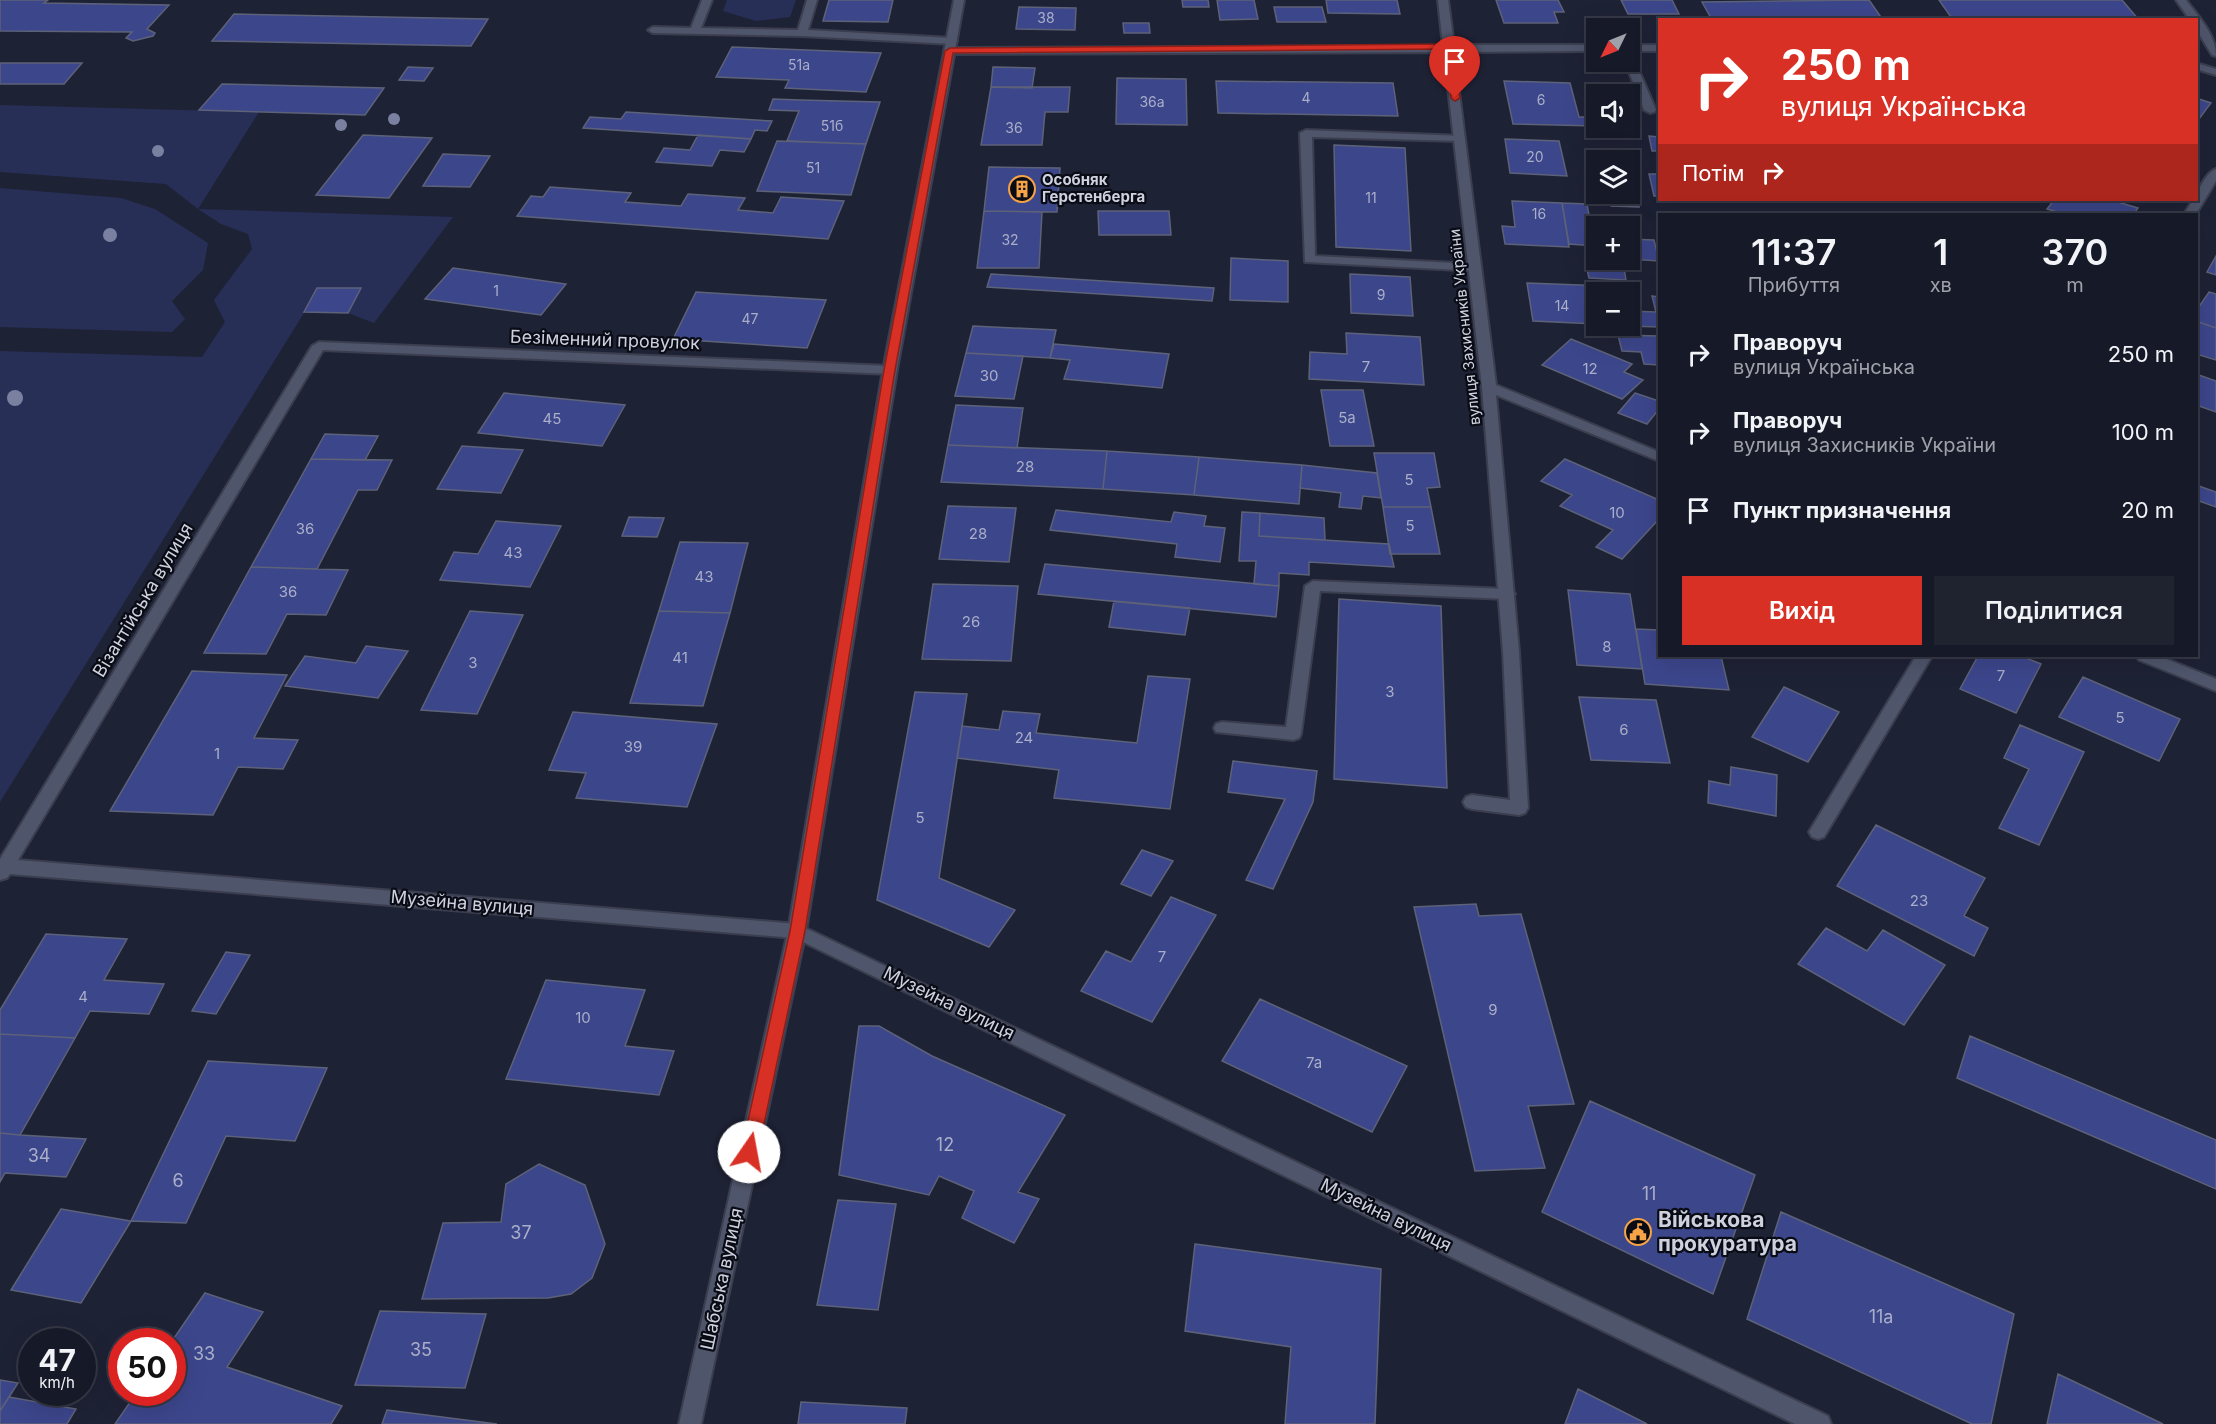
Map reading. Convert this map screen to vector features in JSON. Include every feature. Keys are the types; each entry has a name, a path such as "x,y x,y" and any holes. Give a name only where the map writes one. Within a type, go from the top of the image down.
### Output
{"street":[{"path":"694,30 707,0"},
{"path":"802,33 812,0"},
{"name":"Шабська вулиця","path":"690,1424 797,931 890,370 959,0"},
{"name":"вулиця Захисників України","path":"1443,0 1489,387 1507,594 1519,807 1472,802"},
{"path":"2181,0 2194,18"},
{"path":"2198,23 2216,53"},
{"path":"653,30 802,33 950,46 1586,48"},
{"path":"1640,48 1658,48"},
{"path":"2198,67 2216,72"},
{"path":"1634,72 1650,110"},
{"path":"1460,138 1306,133 1309,259 1475,268"},
{"path":"2191,213 2216,172"},
{"name":"Безіменний провулок","path":"319,346 890,370"},
{"name":"Візантійська вулиця","path":"2,869 319,346"},
{"path":"1489,387 1658,457"},
{"path":"1222,728 1293,734 1313,586 1507,594"},
{"path":"1818,832 1923,657"},
{"path":"2147,657 2216,685"},
{"name":"Музейна вулиця","path":"2,869 797,931 1820,1424"}],"shaded area":[{"path":"727,0 796,0 790,17 756,21 723,11"},
{"path":"0,105 259,112 198,209 166,184 0,172"},
{"path":"0,188 121,198 155,209 208,243 203,270 172,301 185,319 172,332 0,327"},
{"path":"198,209 453,217 374,323 348,313 304,313 0,802 0,351 202,357 225,322 214,300 252,249 248,234 221,224"}],"building":[{"path":"0,0 169,5 147,29 155,33 153,36 133,41 126,38 132,32 0,31"},
{"path":"829,0 893,0 888,22 823,21"},
{"path":"1182,0 1208,0 1209,7 1183,7"},
{"path":"1217,0 1254,0 1258,19 1220,20"},
{"path":"1326,0 1397,0 1400,14 1328,13"},
{"path":"1496,0 1558,0 1564,12 1554,12 1558,23 1504,23"},
{"path":"1621,0 1672,0 1679,14 1628,14"},
{"path":"1869,0 1882,18 1711,18 1702,2"},
{"path":"1939,0 2122,0 2137,18 1952,18"},
{"path":"1019,7 1076,8 1075,30 1016,29"},
{"path":"1274,7 1322,7 1326,22 1277,22"},
{"path":"234,14 488,19 471,46 212,41"},
{"path":"1123,23 1149,23 1150,33 1124,33"},
{"path":"732,47 881,53 866,92 785,88 789,80 716,77"},
{"path":"0,63 82,63 64,84 0,84"},
{"path":"408,67 433,68 424,81 399,80"},
{"path":"993,67 1035,68 1032,88 991,87"},
{"path":"1117,78 1186,79 1187,125 1116,124"},
{"path":"1216,81 1393,83 1398,116 1218,113"},
{"path":"1504,81 1570,83 1579,117 1586,117 1586,126 1513,124"},
{"path":"222,84 384,88 365,115 199,110"},
{"path":"991,87 1070,87 1068,112 1045,112 1042,145 981,145"},
{"path":"773,99 880,102 866,144 787,141 799,111 769,110"},
{"path":"2198,99 2211,103 2198,120"},
{"path":"626,112 772,121 767,131 755,130 751,139 583,128 590,117 621,119"},
{"path":"363,135 432,138 389,198 316,195"},
{"path":"698,135 751,139 744,152 720,150 712,166 656,162 664,148 690,150"},
{"path":"1649,136 1658,137 1658,151 1652,151"},
{"path":"1505,139 1559,141 1567,176 1510,173"},
{"path":"777,141 866,144 851,195 757,191"},
{"path":"1334,145 1405,148 1411,251 1336,247"},
{"path":"443,154 490,156 470,187 423,186"},
{"name":"Особняк Герстенберга","path":"989,167 1060,168 1057,212 984,211"},
{"path":"1649,174 1658,174 1658,196 1654,196"},
{"path":"550,187 631,193 625,202 681,206 688,194 745,198 738,210 773,213 781,197 844,201 828,239 517,216 531,196 543,197"},
{"path":"1512,201 1562,203 1569,247 1505,244 1502,226 1515,227"},
{"path":"2053,201 2114,201 2138,208 2135,213 2061,213 2047,209"},
{"path":"1562,203 1587,204 1589,216 1586,216 1586,245 1569,244"},
{"path":"1610,204 1638,204 1639,207 1611,206"},
{"path":"984,211 1042,212 1039,268 977,268"},
{"path":"1098,211 1169,211 1171,235 1099,235"},
{"path":"1640,239 1654,240 1658,261 1640,260"},
{"path":"2216,256 2216,275 2207,272"},
{"path":"1231,258 1288,261 1288,302 1230,300"},
{"path":"453,268 566,284 541,315 425,299"},
{"path":"1587,270 1624,270 1626,280 1589,278"},
{"path":"991,274 1214,288 1212,301 987,287"},
{"path":"1350,274 1410,277 1413,316 1351,313"},
{"path":"1527,283 1586,285 1586,324 1533,321"},
{"path":"317,288 361,288 348,313 304,312"},
{"path":"696,292 826,300 807,348 673,339"},
{"path":"2209,292 2216,294 2216,328 2198,322 2198,308"},
{"path":"1652,296 1658,297 1658,327 1640,326 1640,311 1656,312"},
{"path":"2198,322 2216,328 2216,360 2198,355"},
{"path":"973,326 1056,330 1050,358 966,353"},
{"path":"1346,333 1420,337 1424,385 1309,379 1310,352 1347,354"},
{"path":"1618,336 1658,336 1658,365 1644,364 1641,352 1622,351"},
{"path":"1571,339 1632,364 1624,372 1643,380 1622,399 1542,365"},
{"path":"1054,344 1169,354 1162,388 1064,379 1070,360 1050,358"},
{"path":"966,353 1023,356 1014,399 955,396"},
{"path":"2198,375 2216,381 2216,412 2198,406"},
{"path":"1321,390 1363,390 1374,446 1330,446"},
{"path":"504,393 625,405 602,446 478,433"},
{"path":"1635,393 1658,401 1658,410 1647,424 1618,413"},
{"path":"956,405 1023,408 1017,448 948,445"},
{"path":"325,434 378,436 365,460 311,459"},
{"path":"948,445 1107,451 1103,489 941,482"},
{"path":"462,446 523,450 501,493 437,489"},
{"path":"1107,451 1199,457 1194,495 1103,489"},
{"path":"1374,453 1434,453 1440,487 1427,488 1431,507 1383,507"},
{"path":"1199,457 1302,465 1299,504 1194,495"},
{"path":"311,459 392,460 377,490 358,490 317,569 251,567"},
{"path":"1565,459 1658,500 1658,520 1622,559 1596,547 1613,530 1560,506 1572,495 1541,481"},
{"path":"1302,465 1377,473 1381,498 1363,496 1361,509 1339,507 1341,493 1300,488"},
{"path":"2198,486 2216,492 2216,507 2198,501"},
{"path":"948,506 1016,508 1009,562 939,559"},
{"path":"1383,507 1431,507 1440,554 1390,554"},
{"path":"1056,510 1171,522 1174,512 1206,516 1204,526 1225,528 1220,562 1175,557 1177,544 1050,530"},
{"path":"1242,512 1260,513 1259,536 1389,544 1394,567 1309,562 1309,575 1279,573 1279,586 1254,584 1256,561 1239,561"},
{"path":"1260,513 1324,518 1325,540 1259,536"},
{"path":"629,517 664,518 657,537 622,536"},
{"path":"496,521 561,526 530,587 440,580 454,552 478,554"},
{"path":"680,542 748,543 730,613 659,611"},
{"path":"1045,564 1279,586 1276,617 1038,594"},
{"path":"251,567 348,570 326,615 287,614 266,654 204,653"},
{"path":"933,584 1018,586 1011,661 922,659"},
{"path":"1568,590 1630,594 1642,669 1577,665"},
{"path":"1339,599 1441,606 1447,788 1334,779"},
{"path":"1114,601 1190,608 1185,635 1109,627"},
{"path":"470,611 523,615 477,714 421,710"},
{"path":"659,611 730,613 703,706 630,703"},
{"path":"1636,629 1658,630 1658,657 1721,657 1729,690 1645,684"},
{"path":"366,646 408,651 378,698 285,686 305,656 356,663"},
{"path":"1977,657 2024,657 2041,664 2016,713 1960,689"},
{"path":"192,671 287,675 254,738 298,740 283,769 238,767 213,815 110,811"},
{"path":"1148,676 1190,679 1170,809 1054,798 1059,770 957,758 962,726 999,730 1003,711 1040,714 1036,733 1137,743"},
{"path":"2083,677 2180,719 2159,761 2059,717"},
{"path":"1784,687 1839,712 1808,762 1752,737"},
{"path":"915,692 967,694 939,878 1015,910 989,947 877,900"},
{"path":"1579,697 1656,700 1670,763 1591,760"},
{"path":"573,712 717,724 687,807 576,798 586,773 549,770"},
{"path":"2020,725 2084,752 2039,845 1999,828 2029,769 2004,758"},
{"path":"1233,761 1317,771 1313,802 1273,889 1246,880 1285,799 1228,792"},
{"path":"1731,767 1777,775 1776,816 1708,803 1709,781 1730,785"},
{"path":"1876,825 1985,878 1964,916 1988,928 1974,956 1837,886"},
{"path":"1142,850 1173,861 1151,896 1121,884"},
{"path":"1171,897 1216,915 1152,1022 1081,991 1106,951 1131,962"},
{"path":"1476,904 1479,916 1521,914 1574,1104 1528,1106 1545,1168 1475,1171 1414,907"},
{"path":"1826,928 1867,951 1883,930 1945,965 1904,1025 1798,964"},
{"path":"46,934 127,939 104,980 164,984 149,1014 90,1011 75,1038 0,1034 0,1010"},
{"path":"226,952 250,955 216,1014 192,1011"},
{"path":"546,980 645,990 625,1046 674,1051 659,1095 506,1079"},
{"path":"1260,999 1407,1066 1372,1132 1222,1061"},
{"path":"859,1026 879,1026 932,1056 1065,1115 1018,1192 1039,1199 1014,1243 962,1218 974,1191 939,1176 929,1195 839,1175"},
{"path":"0,1034 75,1038 20,1135 0,1133"},
{"path":"1970,1036 2216,1140 2216,1189 1957,1078"},
{"path":"208,1061 327,1068 295,1141 226,1136 186,1223 131,1221"},
{"path":"1590,1101 1755,1175 1713,1294 1542,1212"},
{"path":"0,1133 86,1139 66,1177 5,1173 0,1182"},
{"path":"539,1164 585,1185 605,1244 592,1278 571,1294 548,1298 422,1299 443,1223 501,1222 506,1184"},
{"path":"838,1200 896,1204 878,1310 817,1305"},
{"path":"61,1209 131,1221 81,1303 11,1290"},
{"path":"1781,1212 2014,1314 1991,1424 1972,1424 1747,1319"},
{"path":"1195,1244 1381,1269 1375,1424 1285,1424 1291,1347 1185,1331"},
{"path":"205,1293 263,1312 227,1367 342,1406 331,1424 115,1424 127,1406 186,1406 186,1328 181,1328"},
{"path":"380,1311 486,1314 465,1388 355,1385"},
{"path":"2058,1374 2163,1424 2047,1424"},
{"path":"0,1380 18,1383 0,1411"},
{"path":"1578,1389 1647,1424 1565,1424"},
{"path":"9,1397 18,1399 18,1406 59,1406 76,1409 67,1424 0,1424 0,1411"},
{"path":"801,1402 907,1408 905,1424 798,1424"},
{"path":"387,1410 497,1424 382,1424"}],"place":[{"name":"Особняк Герстенберга","path":"1022,189"},
{"name":"Військова прокуратура","path":"1638,1232"}],"route":[{"path":"749,1152 797,931 890,370 950,51 1449,47 1455,98"}]}
